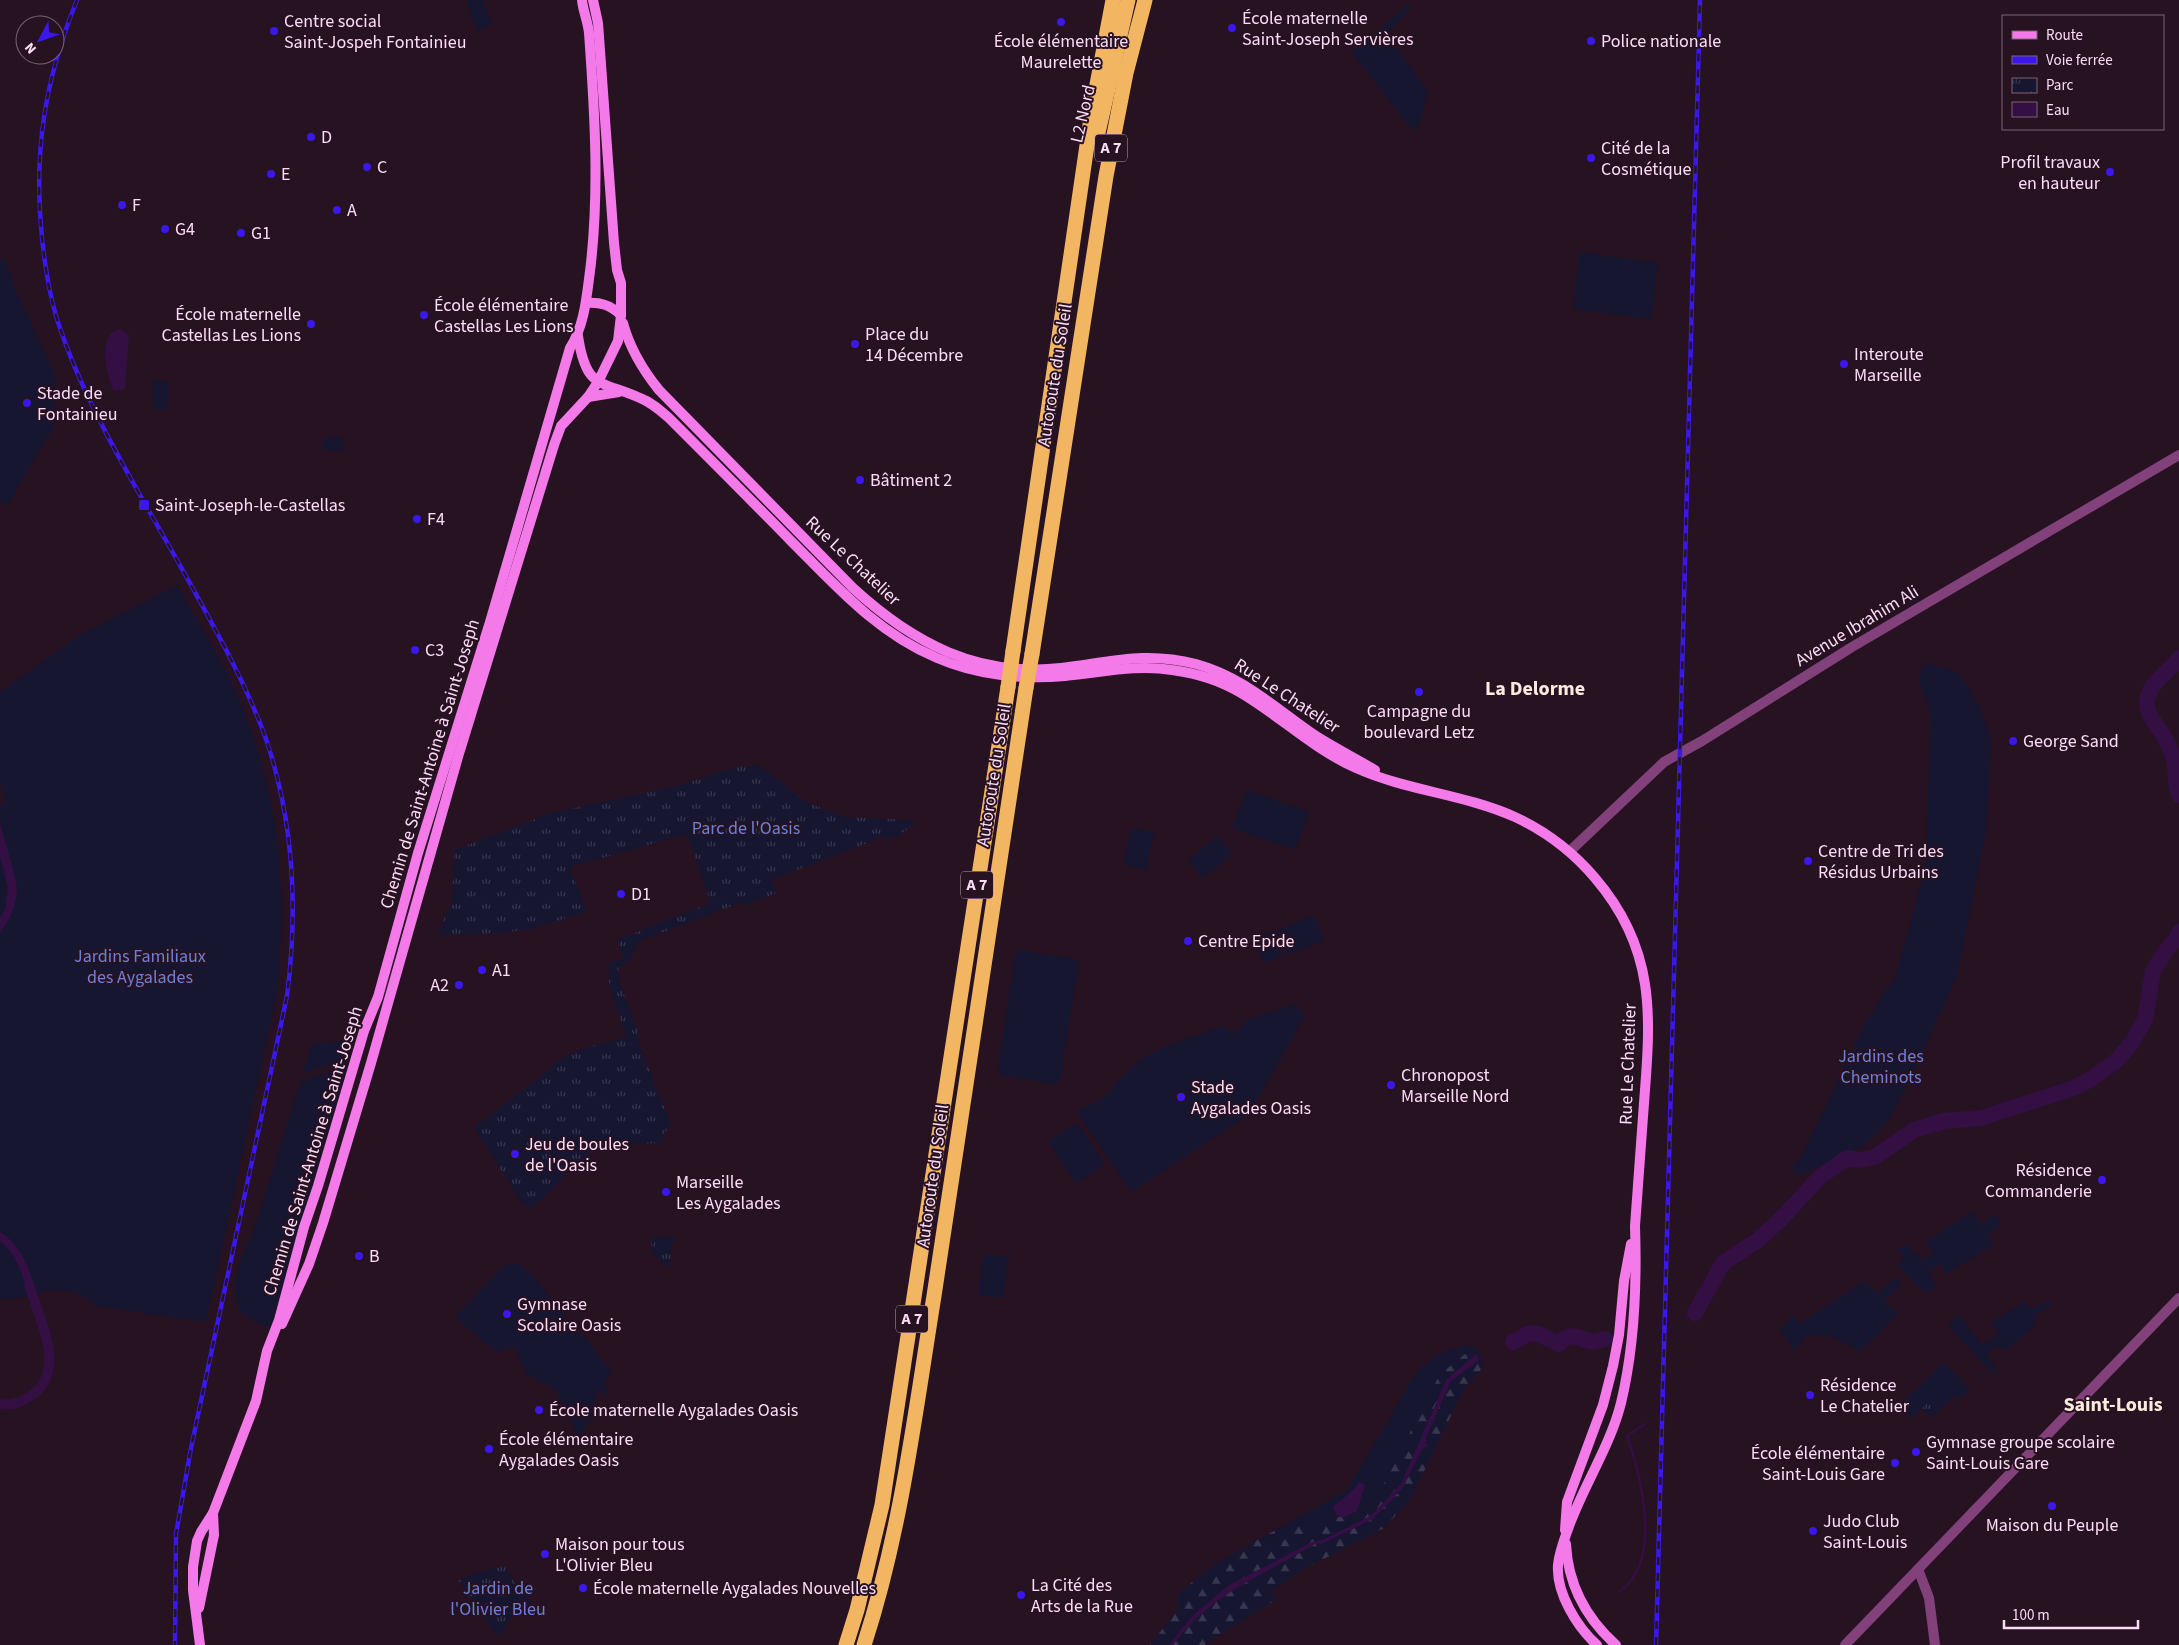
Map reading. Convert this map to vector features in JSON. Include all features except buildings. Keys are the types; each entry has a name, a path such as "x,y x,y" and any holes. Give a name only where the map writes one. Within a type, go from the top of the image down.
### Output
{"highway":[{"name":"Autoroute du Soleil","path":"846,1645 857,1610 882,1505 1008,687 1092,111 1113,0"},
{"name":"L2 Nord","path":"1075,236 1128,0"},
{"name":"Autoroute du Soleil","path":"864,1645 880,1590 901,1495 959,1133 1106,176 1126,72 1145,0"}],"main road":[{"name":"Chemin de Saint-Antoine à Saint-Joseph","path":"200,1645 193,1567 197,1541 200,1532 214,1512 256,1401 267,1351 279,1320 304,1227 358,1049 378,997 418,853 490,622 570,348 578,336 586,303 594,241 595,180 588,30 582,0"},
{"name":"Chemin de Saint-Antoine à Saint-Joseph","path":"267,1351 290,1310 323,1223 456,765 554,445 561,426 588,397 598,382 617,344 621,315 621,283 617,270 614,243 598,23 592,0"},
{"path":"586,303 604,303 621,315"},
{"name":"Rue Le Chatelier","path":"621,315 628,341 638,362 659,390 853,588 913,636 958,657 999,666 1038,669 1061,668 1100,661 1140,657 1196,664 1224,673 1249,687 1317,736 1391,781"},
{"path":"578,336 581,354 586,366 598,382"},
{"name":"Rue Le Chatelier","path":"598,382 640,398 669,418 858,607 892,635 910,646 956,666 977,672 1062,676 1140,666 1187,672 1238,691 1334,756 1355,768 1391,781 1483,804 1517,818 1570,851 1607,892 1620,912 1638,949 1649,1010 1635,1226 1636,1259 1633,1327 1620,1405 1565,1537"},
{"path":"588,397 622,392"},
{"name":"Rue Le Chatelier","path":"1565,1537 1568,1502 1604,1405 1615,1355 1624,1281 1635,1226"},
{"path":"197,1616 214,1535 214,1512"},
{"path":"1565,1537 1558,1563 1562,1589 1571,1610 1597,1645"},
{"path":"1565,1537 1569,1568 1576,1592 1593,1620 1616,1645"}],"street":[{"name":"Avenue Ibrahim Ali","path":"1570,851 1664,762 1702,741 1852,647 2179,455"},
{"path":"1845,1645 2179,1298"},
{"path":"1918,1569 1929,1598 1935,1645"}],"green space":[{"path":"483,0 492,25 477,31 466,1"},
{"path":"1408,4 1410,8 1387,34 1428,92 1419,125 1413,131 1350,51 1368,40"},
{"path":"1580,252 1658,263 1651,319 1573,309"},
{"name":"Stade de Fontainieu","path":"0,258 4,258 17,293 56,378 53,427 7,506 0,501"},
{"path":"153,380 169,381 168,409 153,409"},
{"path":"323,437 343,438 342,451 323,450"},
{"name":"Jardins Familiaux des Aygalades","path":"177,585 222,664 255,742 267,783 280,865 281,950 277,992 206,1322 98,1306 78,1294 65,1290 45,1291 37,1294 20,1251 0,1232 0,933 7,923 14,905 17,889 0,823 0,805 5,804 0,779 0,692 83,633"},
{"name":"Jardins des Cheminots","path":"1923,663 1949,669 1962,678 1978,705 1991,742 1986,830 1957,976 1910,1080 1888,1122 1865,1144 1843,1158 1796,1176 1792,1167 1800,1158 1870,1014 1873,1014 1885,989 1894,982 1925,869 1931,720 1928,704 1919,682"},
{"name":"Parc de l'Oasis","path":"759,765 806,802 845,817 917,820 900,834 890,838 879,836 875,840 771,880 776,893 744,906 742,902 637,942 631,959 618,968 620,983 639,1035 636,1037 671,1124 664,1134 663,1143 600,1145 592,1150 534,1206 523,1205 474,1127 564,1057 585,1048 627,1037 609,987 609,963 624,958 617,940 711,903 687,834 570,867 587,912 530,929 500,933 438,935 448,909 452,904 454,850 551,813 677,786 736,767"},
{"path":"1247,790 1309,812 1295,850 1232,828"},
{"path":"1131,828 1154,832 1146,870 1124,865"},
{"path":"1217,836 1232,854 1203,878 1188,860"},
{"path":"0,856 6,880 7,895 0,918"},
{"path":"1314,915 1324,940 1287,955 1276,931"},
{"path":"1273,931 1282,956 1263,963 1254,938"},
{"path":"1018,950 1076,959 1079,963 1060,1081 1056,1085 1002,1075 998,1070 1015,956"},
{"name":"Stade Aygalades Oasis","path":"1296,1004 1304,1017 1249,1114 1131,1192 1076,1111 1096,1102 1111,1092 1118,1080 1144,1057 1160,1049 1223,1026 1230,1033 1239,1031 1246,1020"},
{"path":"354,1040 348,1058 303,1073 312,1044"},
{"path":"347,1067 270,1328 244,1315 238,1306 235,1290 238,1269 257,1220 301,1081"},
{"path":"1077,1123 1105,1164 1076,1184 1048,1142"},
{"path":"1968,1213 1974,1213 1981,1224 1995,1214 2001,1225 1988,1234 1994,1245 1946,1274 1940,1264 1928,1272 1936,1287 1926,1294 1897,1265 1904,1259 1896,1249 1908,1244 1914,1254 1917,1253 1922,1261 1933,1254 1926,1242"},
{"path":"652,1236 674,1238 668,1268 651,1251"},
{"path":"0,1241 15,1260 30,1297 0,1299"},
{"path":"984,1254 1009,1257 1003,1298 978,1295"},
{"path":"509,1264 518,1264 528,1270 612,1372 604,1382 609,1393 606,1397 601,1388 594,1399 598,1409 578,1438 557,1390 526,1374 514,1346 497,1353 455,1317 502,1267"},
{"path":"1894,1278 1901,1284 1884,1301 1898,1314 1860,1351 1832,1337 1807,1335 1794,1352 1780,1329 1793,1316 1800,1323 1865,1281 1878,1294"},
{"path":"2050,1300 2053,1304 2034,1317 2035,1325 2008,1349 2002,1349 1997,1345 1987,1354 1997,1369 1992,1373 1948,1326 1959,1314 1981,1345 1995,1337 1998,1332 1991,1322 2025,1301 2031,1310"},
{"path":"1466,1345 1474,1347 1440,1374 1381,1489 1356,1513 1274,1531 1347,1490 1414,1376 1437,1356"},
{"path":"1474,1347 1483,1361 1482,1368 1463,1391 1410,1500 1384,1528 1300,1571 1271,1592 1277,1599 1205,1645 1150,1645 1178,1609 1179,1592 1221,1560 1274,1531 1356,1513 1381,1489 1440,1374"},
{"path":"1943,1362 1970,1390 1961,1399 1956,1394 1942,1408 1933,1398 1911,1418 1899,1406"},
{"path":"1933,1398 1942,1408 1931,1418 1921,1409"},
{"name":"Jardin de l'Olivier Bleu","path":"505,1566 511,1578 532,1602 508,1620 506,1629 500,1636 492,1629 458,1580 478,1572"}],"water":[{"path":"121,329 129,335 125,387 124,389 114,391 106,366 106,346 108,338 113,332"},
{"path":"0,823 17,889 16,901 12,912 0,933 0,918 5,909 8,889 0,856"},
{"path":"0,1232 20,1251 37,1294 30,1297 15,1260 0,1241"},
{"path":"1476,1354 1480,1360 1451,1381 1426,1438 1426,1447 1423,1448 1402,1489 1373,1519 1322,1544 1315,1544 1221,1598 1204,1611 1173,1645 1169,1645 1191,1617 1229,1585 1312,1542 1322,1540 1370,1516 1401,1484 1446,1380"},
{"path":"1360,1482 1365,1485 1357,1511 1343,1518 1336,1515 1333,1506 1349,1494"}],"waterway":[{"path":"2179,658 2150,690 2147,702 2149,714 2166,740 2173,756 2179,795"},
{"path":"1695,1313 1723,1263 1758,1240 1781,1219 1821,1176 1847,1158 1859,1160 1875,1157 1914,1130 1944,1121 1981,1118 2071,1089 2090,1080 2116,1061 2130,1045 2145,1020 2153,971 2167,949 2178,937 2179,932"},
{"path":"0,1404 17,1403 25,1400 43,1384 48,1372 47,1342 29,1285"},
{"path":"1513,1342 1530,1333 1539,1334 1559,1344 1565,1338 1573,1336 1593,1342 1605,1339"},
{"path":"1620,1591 1633,1577 1641,1560 1645,1540 1642,1495 1638,1473 1627,1436 1645,1424"}],"railway":[{"path":"77,0 66,29 49,88 41,146 39,176 42,238 52,301 70,356 101,423 222,643 258,719 266,739 283,802 288,834 293,899 287,996 191,1448 176,1534 175,1645"},
{"path":"1656,1645 1700,0"}],"place":[{"name":"École élémentaire Maurelette","path":"1061,22"},
{"name":"École maternelle Saint-Joseph Servières","path":"1232,28"},
{"name":"Centre social Saint-Jospeh Fontainieu","path":"274,31"},
{"name":"Police nationale","path":"1591,41"},
{"name":"D","path":"311,137"},
{"name":"Cité de la Cosmétique","path":"1591,158"},
{"name":"C","path":"367,167"},
{"name":"Profil travaux en hauteur","path":"2110,172"},
{"name":"E","path":"271,174"},
{"name":"F","path":"122,205"},
{"name":"A","path":"337,210"},
{"name":"G4","path":"165,229"},
{"name":"G1","path":"241,233"},
{"name":"École élémentaire Castellas Les Lions","path":"424,315"},
{"name":"École maternelle Castellas Les Lions","path":"311,324"},
{"name":"Place du 14 Décembre","path":"855,344"},
{"name":"Interoute Marseille","path":"1844,364"},
{"name":"Stade de Fontainieu","path":"27,403"},
{"name":"Bâtiment 2","path":"860,480"},
{"name":"Saint-Joseph-le-Castellas","path":"144,505"},
{"name":"F4","path":"417,519"},
{"name":"C3","path":"415,650"},
{"name":"Campagne du boulevard Letz","path":"1419,692"},
{"name":"George Sand","path":"2013,741"},
{"name":"Centre de Tri des Résidus Urbains","path":"1808,861"},
{"name":"D1","path":"621,894"},
{"name":"Centre Epide","path":"1188,941"},
{"name":"A1","path":"482,970"},
{"name":"A2","path":"459,985"},
{"name":"Chronopost Marseille Nord","path":"1391,1085"},
{"name":"Stade Aygalades Oasis","path":"1181,1097"},
{"name":"Jeu de boules de l'Oasis","path":"515,1154"},
{"name":"Résidence Commanderie","path":"2102,1180"},
{"name":"Marseille Les Aygalades","path":"666,1192"},
{"name":"B","path":"359,1256"},
{"name":"Gymnase Scolaire Oasis","path":"507,1314"},
{"name":"Résidence Le Chatelier","path":"1810,1395"},
{"name":"École maternelle Aygalades Oasis","path":"539,1410"},
{"name":"École élémentaire Aygalades Oasis","path":"489,1449"},
{"name":"Gymnase groupe scolaire Saint-Louis Gare","path":"1916,1452"},
{"name":"École élémentaire Saint-Louis Gare","path":"1895,1463"},
{"name":"Maison du Peuple","path":"2052,1506"},
{"name":"Judo Club Saint-Louis","path":"1813,1531"},
{"name":"Maison pour tous L'Olivier Bleu","path":"545,1554"},
{"name":"École maternelle Aygalades Nouvelles","path":"583,1588"},
{"name":"La Cité des Arts de la Rue","path":"1021,1595"}],"district":[{"name":"La Delorme","path":"1535,689"},
{"name":"Saint-Louis","path":"2113,1405"}]}
